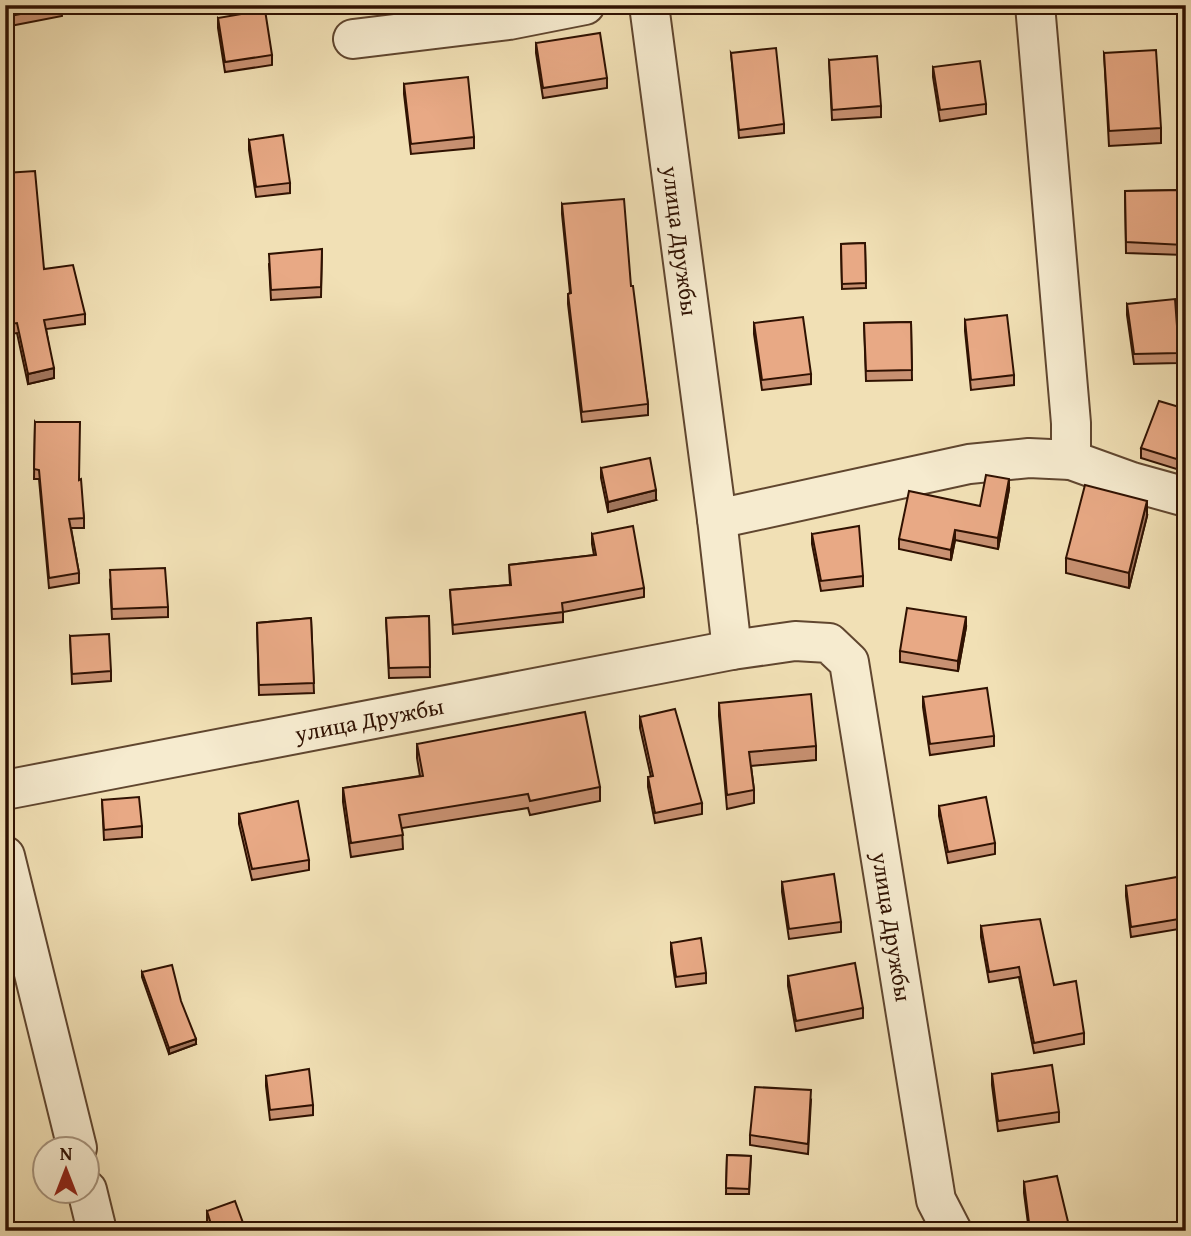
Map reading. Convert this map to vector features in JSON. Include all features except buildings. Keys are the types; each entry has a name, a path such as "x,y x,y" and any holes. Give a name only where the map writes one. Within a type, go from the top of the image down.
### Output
{"street":[{"path":"352,38 509,20 584,5"},
{"name":"улица Дружбы","path":"649,5 718,519 732,650"},
{"path":"1035,5 1071,423 1071,460"},
{"path":"718,519 969,464 1029,458 1071,460 1132,482 1186,497"},
{"name":"улица Дружбы","path":"5,790 732,650 795,641 829,643 849,662 936,1200 951,1231"},
{"path":"5,856 73,1134"},
{"path":"90,1204 97,1231"}]}
